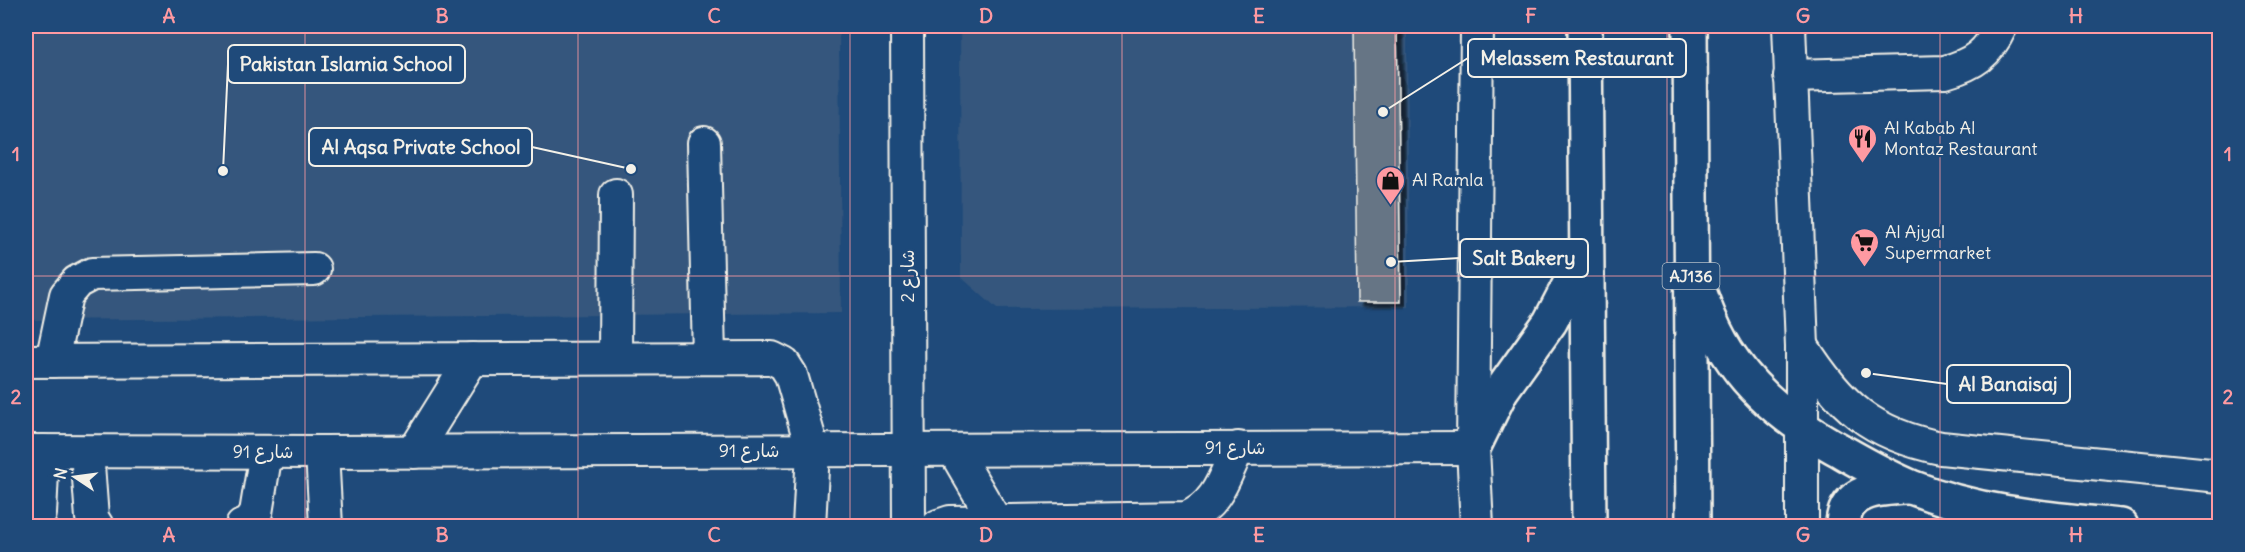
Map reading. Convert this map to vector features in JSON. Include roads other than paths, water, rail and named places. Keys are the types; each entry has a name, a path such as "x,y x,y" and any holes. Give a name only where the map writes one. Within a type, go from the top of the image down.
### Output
{"main road":[{"path":"1585,26 1589,526"},
{"name":"AJ136","path":"1690,26 1693,526"},
{"path":"1473,447 1501,391 1550,322 1562,301 1573,278 1587,231"},
{"path":"1691,267 1716,334 1733,362 1754,388 1802,429 1875,470 1911,487 1950,500 2031,518 2121,526"},
{"path":"1843,526 1849,505 1860,494 1876,488 1911,487"}],"street":[{"name":"شارع 2","path":"907,26 909,526"},
{"path":"1477,526 1473,447 1478,26"},
{"path":"1789,26 1802,346 1802,526"},
{"path":"1790,76 1945,72 1964,66 1981,56 1994,41 2001,26"},
{"path":"704,143 709,357"},
{"path":"615,358 616,195"},
{"path":"314,269 92,274 76,282 66,295 39,361 772,358 784,364 791,375 797,389 813,451 809,526"},
{"path":"1802,346 1833,391 1851,409 1893,435 1917,443 1941,448 2220,476"},
{"path":"414,452 472,359"},
{"name":"شارع 91","path":"34,451 813,451 1473,447"},
{"path":"938,526 950,522 1187,518 1192,520 1212,501 1238,448"},
{"path":"954,450 996,522"},
{"path":"33,526 40,514 34,451"},
{"path":"87,452 92,518 97,526"},
{"path":"243,526 249,523 256,513 266,452"},
{"path":"322,452 326,526"}],"place":[{"name":"Melassem Restaurant","path":"1383,112"},
{"name":"Al Kabab Al Montaz Restaurant","path":"1863,164"},
{"name":"Al Aqsa Private School","path":"631,169"},
{"name":"Pakistan Islamia School","path":"223,171"},
{"name":"Al Ramla","path":"1391,206"},
{"name":"Salt Bakery","path":"1391,262"},
{"name":"Al Ajyal Supermarket","path":"1864,268"},
{"name":"Al Banaisaj","path":"1866,373"}]}
